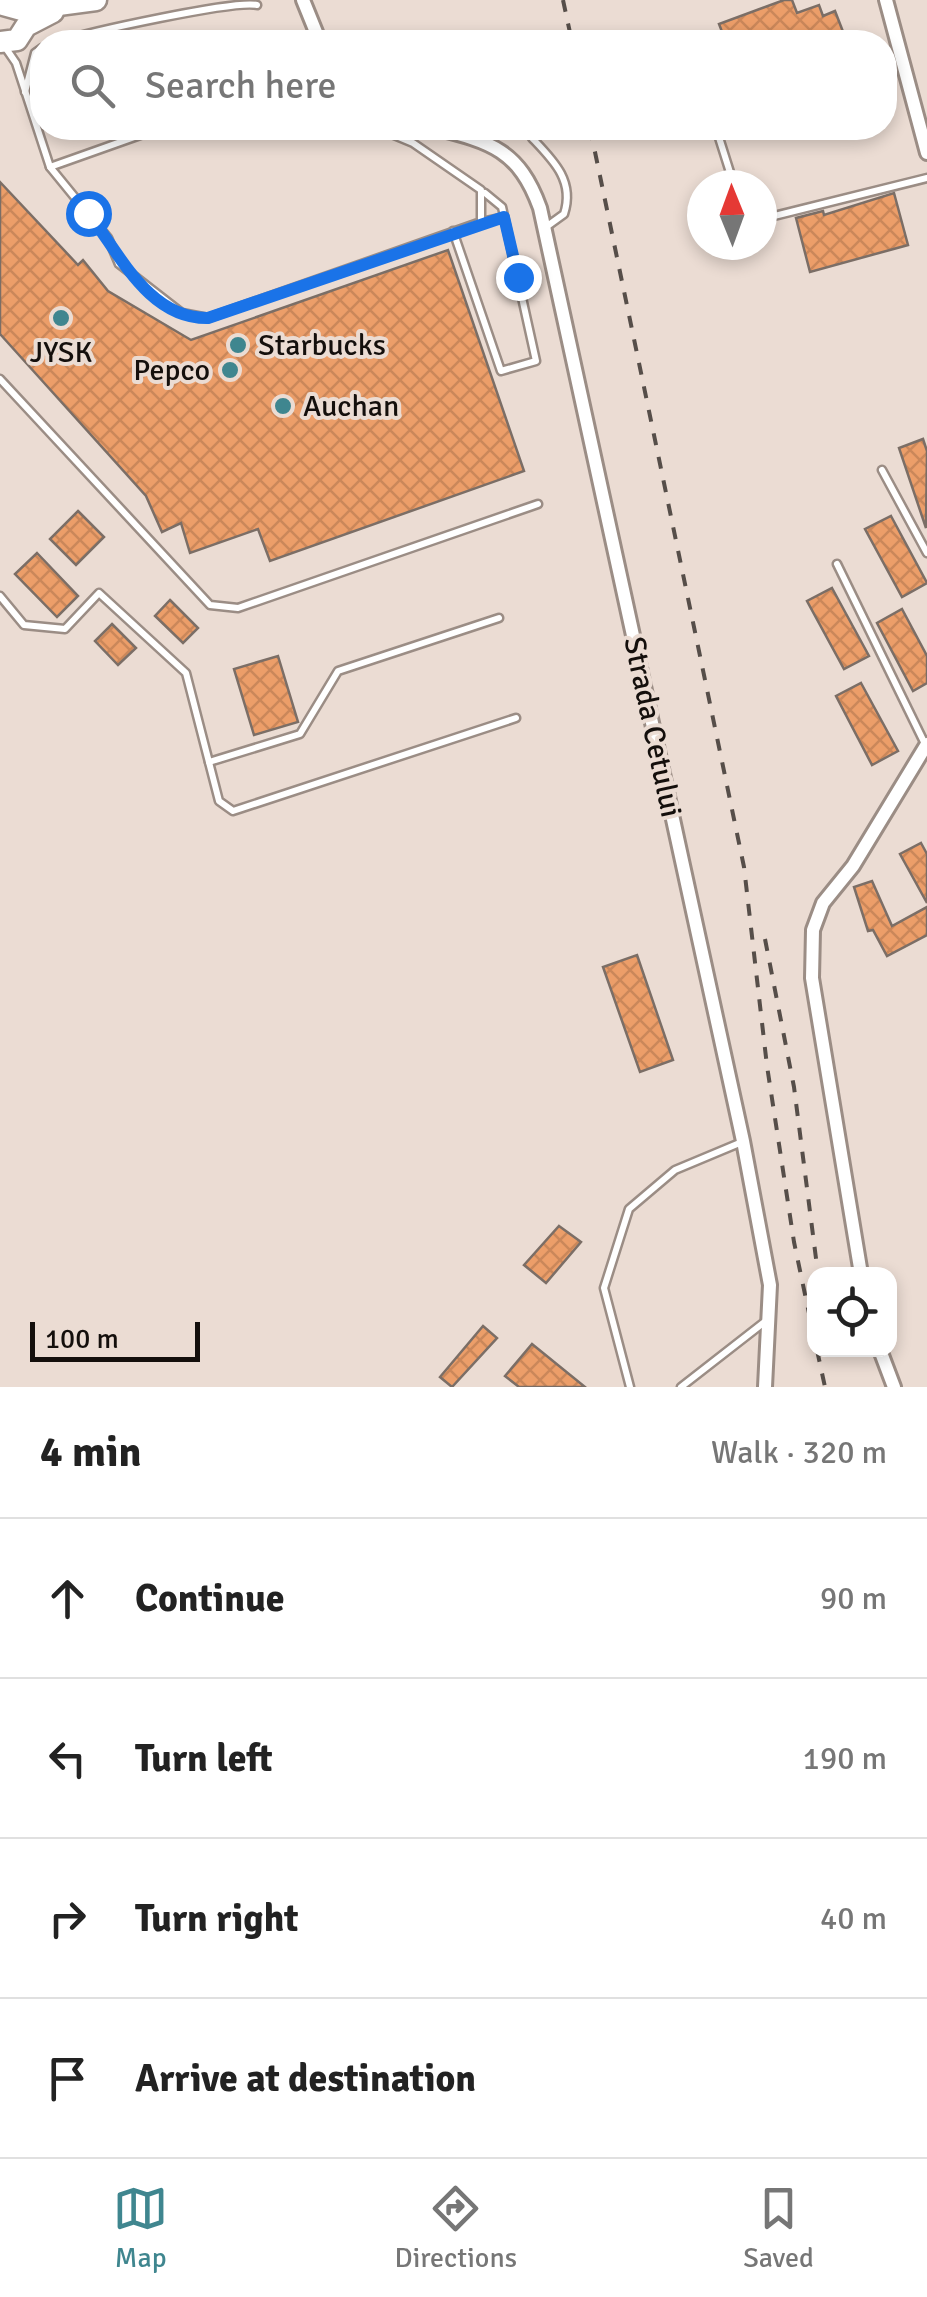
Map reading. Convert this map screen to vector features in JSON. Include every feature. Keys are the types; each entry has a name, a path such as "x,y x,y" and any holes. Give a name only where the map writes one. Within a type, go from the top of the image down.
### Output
{"main road":[{"path":"8,21 96,0"}],"street":[{"path":"303,0 315,30"},
{"path":"886,0 894,30"},
{"path":"897,41 927,153"},
{"name":"Strada Cetului","path":"479,140 519,164 531,182 544,228 744,1141 770,1285 765,1387"},
{"path":"860,1267 812,978 813,930 824,902 853,866 926,744"},
{"path":"883,1357 894,1387"}],"lane":[{"path":"108,30 220,3 257,5"},
{"path":"8,21 30,108"},
{"path":"8,21 16,63"},
{"path":"25,93 30,71"},
{"path":"41,140 50,167 108,238 120,264 160,299 195,318 208,318 453,231 504,217"},
{"path":"50,167 126,140"},
{"path":"407,140 502,207 536,361 501,371 453,231"},
{"path":"534,140 561,169 568,195 564,214 544,228"},
{"path":"720,140 729,170"},
{"path":"777,214 927,178"},
{"path":"481,190 481,222"},
{"path":"0,379 210,605 222,610 238,608 538,504"},
{"path":"882,470 927,554"},
{"path":"837,564 926,744"},
{"path":"0,596 24,625 65,629 99,592 186,673 219,802 233,811 516,718"},
{"path":"0,614 12,610"},
{"path":"209,762 300,734 338,670 499,618"},
{"path":"630,1387 604,1288 629,1209 674,1170 744,1141"},
{"path":"682,1387 768,1318"}],"building":[{"path":"792,0 797,13 819,5 823,16 835,11 842,30 721,30 719,24"},
{"name":"Auchan","path":"0,182 78,265 83,260 108,291 191,340 448,250 524,471 270,561 258,529 190,553 181,523 162,532 146,496 0,334"},
{"path":"894,193 908,245 810,272 796,218 823,211 824,215"},
{"path":"923,439 927,451 926,528 899,448"},
{"path":"78,511 104,537 76,565 50,539"},
{"path":"891,516 927,583 902,597 865,529"},
{"path":"37,553 78,596 57,617 15,574"},
{"path":"832,588 869,656 844,669 807,601"},
{"path":"170,600 198,628 183,643 155,616"},
{"path":"902,609 927,656 927,683 913,691 877,623"},
{"path":"112,624 136,648 118,665 95,641"},
{"path":"278,656 298,722 254,735 234,669"},
{"path":"861,683 898,751 872,765 836,696"},
{"path":"921,843 927,854 927,903 900,854"},
{"path":"872,881 892,926 927,907 927,935 887,956 873,930 868,931 854,887"},
{"path":"637,955 673,1060 640,1072 603,967"},
{"path":"559,1226 581,1242 546,1283 524,1265"},
{"path":"483,1326 497,1338 452,1387 440,1377"},
{"path":"532,1344 585,1387 519,1387 505,1376"}],"railway":[{"path":"563,0 569,30"},
{"path":"593,140 744,867 767,1066 807,1304"},
{"path":"765,939 794,1087 817,1267"},
{"path":"819,1357 825,1387"}],"place":[{"name":"JYSK","path":"61,318"},
{"name":"Starbucks","path":"238,345"},
{"name":"Pepco","path":"230,370"},
{"name":"Auchan","path":"283,406"}],"route":[{"path":"88,213 108,238 120,264 160,299 195,318 208,318 465,227 504,217 518,277"}]}
